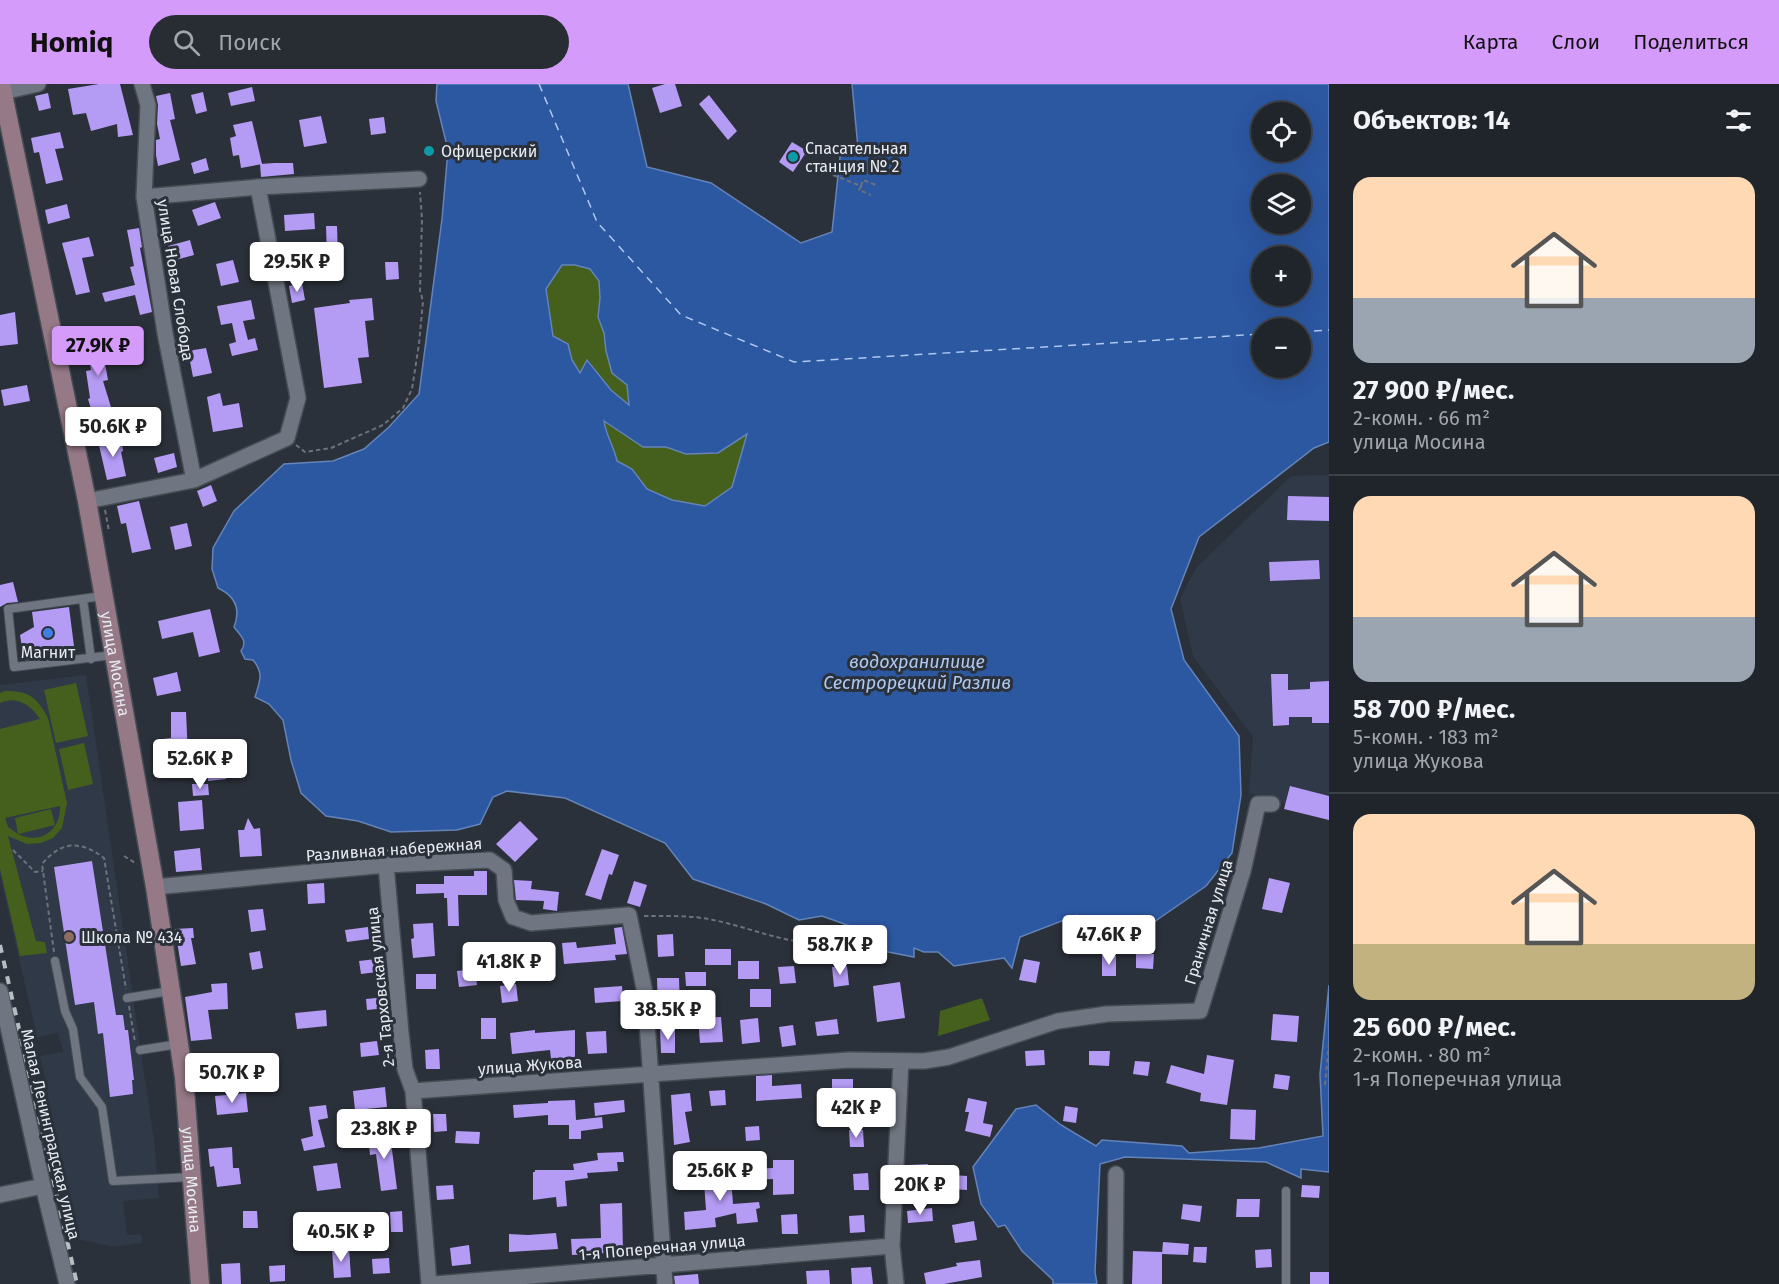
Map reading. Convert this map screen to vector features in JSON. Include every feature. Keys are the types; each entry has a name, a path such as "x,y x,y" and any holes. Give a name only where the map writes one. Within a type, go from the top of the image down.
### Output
{"street":[{"path":"2,88 38,84"},
{"name":"улица Новая Слобода","path":"142,84 148,105 144,197 165,333 194,480"},
{"name":"улица Мосина","path":"2,88 6,142 87,501 155,887 184,1077 200,1284"},
{"path":"144,197 258,187 419,179"},
{"path":"87,501 194,480 287,438 298,398 258,187"},
{"name":"Граничная улица","path":"902,1061 949,1057 1058,1021 1107,1014 1200,1011 1243,871 1258,804 1272,804"},
{"name":"Разливная набережная","path":"155,887 386,865 490,860 504,870 506,900 513,917 531,923 629,915"},
{"name":"2-я Тарховская улица","path":"386,865 400,1033 405,1069 413,1091 429,1284"},
{"path":"629,915 645,993 665,1284"},
{"name":"Малая Ленинградская улица","path":"0,991 67,1284"},
{"name":"улица Жукова","path":"413,1091 849,1060 902,1061"},
{"path":"896,1284 892,1246 902,1061"},
{"path":"1115,1284 1116,1174"},
{"path":"0,1195 43,1186"},
{"name":"1-я Поперечная улица","path":"435,1284 892,1246"}],"lane":[{"path":"104,596 8,609 14,667 114,655"},
{"path":"82,599 91,659"},
{"path":"55,961 64,1011 73,1029 80,1077 102,1107 113,1181 192,1177"},
{"path":"127,998 171,991"},
{"path":"138,1049 179,1044"},
{"path":"1286,1191 1286,1284"}],"path":[{"path":"833,175 861,186"},
{"path":"287,438 304,452 331,448 383,425 403,408 412,388 423,301 420,291 422,219 419,179"},
{"path":"871,195 859,190 863,180 876,185"},
{"path":"55,961 42,864 52,852 69,845 91,848 104,858 127,998 138,1049"},
{"path":"13,850 34,872 43,871"},
{"path":"629,915 712,920 808,944 825,943"},
{"path":"1325,1085 1329,1043"}],"shaded area":[{"path":"1329,475 1329,796 1286,804 1249,793 1253,737 1193,656 1180,598 1196,568 1291,476"},
{"name":"Школа № 434","path":"86,675 155,1148 159,1198 123,1201 127,1235 141,1234 142,1243 114,1247 77,1239 40,1056 63,1052 58,1033 37,1037 0,876 0,685"}],"green space":[{"path":"562,265 591,269 599,281 598,317 604,333 606,351 613,373 627,385 629,406 611,390 588,360 581,373 572,360 567,344 553,336 546,289"},
{"path":"604,420 643,447 666,447 686,454 718,453 747,434 732,487 705,506 672,500 647,489 632,469 617,461"},
{"path":"76,683 88,736 56,743 44,690"},
{"path":"20,692 31,696 44,711 48,718 67,803 62,828 53,838 41,843 27,844 8,836 36,941 45,942 47,953 20,956 0,869 0,729 40,719 32,709 18,701 0,703 0,693","holes":["60,806 57,822 48,833 42,836 26,837 8,827 5,818"]},
{"path":"84,743 93,784 68,790 59,749"},
{"path":"51,809 55,825 18,834 15,818"},
{"path":"982,998 990,1020 938,1036 940,1011"}],"water":[{"name":"водохранилище Сестрорецкий Разлив","path":"437,84 628,84 647,167 711,183 801,243 832,232 840,157 858,148 852,84 1329,84 1329,442 1314,448 1199,537 1171,609 1184,660 1239,736 1241,795 1232,853 1206,886 1138,933 1114,922 1093,929 1077,915 1020,937 1012,968 1004,958 954,966 938,952 924,952 914,948 914,957 868,948 864,950 863,943 848,943 853,927 822,916 799,920 766,904 693,879 665,843 565,798 507,791 493,797 480,824 457,830 391,832 358,821 326,816 301,793 291,760 283,720 269,704 255,697 259,682 259,669 253,660 245,659 241,651 244,641 234,627 237,614 235,604 229,595 218,588 212,569 213,548 234,511 284,464 333,461 364,449 389,427 419,394 442,219 448,150 436,101","holes":["562,265 575,265 590,269 599,281 598,317 604,333 606,351 612,373 627,385 629,405 611,390 587,360 580,373 572,360 568,344 553,336 546,289","604,421 643,447 666,447 686,454 718,453 747,434 732,487 705,506 672,500 647,489 632,469 617,461"]},
{"path":"1329,985 1329,1172 1301,1169 1301,1178 1266,1162 1125,1157 1100,1164 1095,1272 1097,1284 1053,1284 1053,1280 1022,1251 1005,1225 998,1227 981,1204 973,1167 1016,1109 1036,1105 1061,1125 1096,1146 1102,1140 1182,1146 1189,1153 1259,1148 1323,1136 1320,1074"}],"building":[{"path":"99,84 120,84 133,135 118,137 117,124 91,131 86,113 73,115 68,89"},
{"path":"675,84 682,106 660,113 652,88"},
{"path":"252,87 255,101 231,106 228,93"},
{"path":"203,92 207,111 196,114 191,95"},
{"path":"48,93 51,108 39,111 35,96"},
{"path":"170,93 175,119 170,120 180,160 158,166 156,140 160,139 156,96"},
{"path":"709,95 737,131 728,140 699,104"},
{"path":"321,116 327,143 304,147 299,120"},
{"path":"384,117 386,133 371,135 369,119"},
{"path":"252,121 262,164 241,168 239,155 233,156 230,138 236,136 233,125"},
{"path":"60,132 64,148 55,149 63,180 46,184 39,152 34,153 31,138"},
{"name":"Спасательная станция № 2","path":"792,142 807,151 793,172 779,162"},
{"path":"206,158 209,170 194,174 191,163"},
{"path":"293,163 294,174 261,177 260,164"},
{"path":"215,202 221,218 198,226 192,210"},
{"path":"67,204 70,218 48,224 45,210"},
{"path":"314,213 315,229 285,231 284,215"},
{"path":"326,226 337,226 338,258 327,258"},
{"path":"139,228 142,247 140,248 152,312 140,315 135,295 105,302 102,293 135,285 130,267 134,266 127,230"},
{"path":"89,237 94,256 82,258 90,292 76,295 62,243"},
{"path":"190,240 194,255 172,261 168,246"},
{"path":"233,260 239,282 221,286 216,264"},
{"path":"385,262 398,262 399,279 386,280"},
{"path":"302,283 305,300 292,303 289,286"},
{"path":"372,298 374,320 365,321 369,357 358,358 362,383 324,388 314,308 350,303 349,300"},
{"path":"251,300 255,319 243,321 248,340 255,338 258,350 232,356 229,344 236,342 232,323 221,325 217,306"},
{"path":"15,312 18,344 0,346 0,315"},
{"path":"112,344 114,356 104,358 108,380 103,381 111,407 92,412 88,399 90,398 86,371 91,370 87,348"},
{"path":"206,348 212,373 193,377 188,351"},
{"path":"27,385 30,401 4,406 1,390"},
{"path":"220,393 223,406 239,403 243,427 213,432 207,397"},
{"path":"121,437 123,451 121,452 126,476 107,480 98,441"},
{"path":"174,453 177,467 158,473 154,458"},
{"path":"211,485 217,501 203,507 197,491"},
{"path":"1288,496 1329,497 1329,521 1287,520"},
{"path":"139,501 151,549 132,553 126,523 121,524 117,506"},
{"path":"187,523 192,546 175,550 170,527"},
{"path":"1319,560 1320,579 1270,581 1269,562"},
{"path":"13,582 18,602 7,603 0,607 0,585"},
{"name":"Магнит","path":"69,607 75,654 24,660 20,635 34,627 32,612"},
{"path":"210,609 220,652 199,657 193,632 162,639 158,621"},
{"path":"177,672 181,691 157,696 153,678"},
{"path":"1271,674 1288,674 1288,690 1310,689 1310,682 1329,681 1329,723 1312,723 1312,717 1289,717 1289,725 1273,726"},
{"path":"171,712 186,712 188,756 164,757 163,739 171,738"},
{"path":"211,741 221,741 221,763 225,763 226,779 208,781 207,764 211,764"},
{"path":"192,784 208,784 209,795 193,796"},
{"path":"1290,786 1329,796 1329,820 1284,809"},
{"path":"202,800 204,829 180,831 178,802"},
{"path":"248,818 254,829 260,828 262,856 240,857 238,830 244,830"},
{"path":"520,821 538,839 515,862 496,844"},
{"path":"200,848 202,870 176,872 174,851"},
{"path":"602,849 619,855 612,875 609,874 601,900 585,895"},
{"path":"92,861 116,1015 123,1015 125,1030 128,1030 134,1080 132,1080 133,1094 110,1097 103,1033 98,1034 94,1002 75,1005 54,867"},
{"path":"474,871 487,871 487,895 458,895 459,926 448,926 447,898 444,898 444,893 416,894 416,884 444,884 444,876 474,876"},
{"path":"1269,878 1290,883 1282,913 1262,909"},
{"path":"514,880 532,881 531,889 559,892 557,911 543,909 544,901 516,900"},
{"path":"634,881 647,885 640,907 627,903"},
{"path":"324,883 325,903 308,904 307,884"},
{"path":"263,909 266,930 251,932 248,910"},
{"path":"433,923 435,956 413,958 411,939 414,938 413,924"},
{"path":"368,927 369,939 347,942 345,930"},
{"path":"622,927 627,954 615,955 616,960 564,964 562,943 576,942 577,948 616,944 614,928"},
{"path":"193,928 194,938 191,938 196,964 181,966 175,929"},
{"path":"673,934 674,956 658,957 657,935"},
{"path":"705,949 731,949 731,965 705,965"},
{"path":"260,951 263,968 252,970 249,953"},
{"path":"1136,954 1154,954 1153,969 1136,968"},
{"path":"1102,955 1116,956 1116,976 1102,976"},
{"path":"376,959 377,972 361,974 359,961"},
{"path":"1024,959 1040,962 1036,983 1019,980"},
{"path":"738,961 759,961 759,979 738,979"},
{"path":"794,966 796,983 780,984 778,967"},
{"path":"847,966 849,985 834,987 832,967"},
{"path":"475,969 477,985 459,987 457,971"},
{"path":"685,972 706,972 706,986 686,986"},
{"path":"416,974 436,974 436,989 416,989"},
{"path":"657,978 679,978 680,1008 658,1009"},
{"path":"900,982 905,1018 877,1022 873,986"},
{"path":"227,983 228,1009 208,1010 212,1039 191,1041 185,997 212,992 211,984"},
{"path":"516,984 518,1001 502,1003 500,986"},
{"path":"622,986 623,1001 595,1003 594,988"},
{"path":"750,989 771,989 771,1007 750,1007"},
{"path":"386,997 387,1008 367,1010 366,999"},
{"path":"326,1010 327,1026 297,1029 295,1013"},
{"path":"1273,1014 1299,1016 1297,1042 1271,1040"},
{"path":"721,1017 723,1042 700,1043 698,1018"},
{"path":"481,1018 496,1018 496,1039 481,1039"},
{"path":"758,1018 760,1042 742,1044 740,1020"},
{"path":"837,1019 839,1034 817,1036 815,1022"},
{"path":"793,1025 796,1045 782,1047 779,1027"},
{"path":"660,1029 675,1029 675,1053 661,1053"},
{"path":"535,1030 535,1033 575,1030 575,1057 551,1059 550,1050 512,1054 510,1033"},
{"path":"606,1031 607,1053 588,1054 586,1032"},
{"path":"377,1041 379,1055 361,1057 360,1043"},
{"path":"439,1049 440,1069 426,1069 425,1050"},
{"path":"1044,1050 1045,1065 1026,1066 1025,1051"},
{"path":"1089,1051 1110,1051 1109,1066 1089,1065"},
{"path":"1207,1055 1234,1060 1227,1105 1200,1101 1201,1093 1166,1083 1171,1065 1204,1074"},
{"path":"1135,1061 1150,1062 1148,1076 1133,1074"},
{"path":"1275,1074 1290,1076 1288,1090 1273,1088"},
{"path":"772,1075 772,1086 801,1084 802,1098 756,1101 756,1076"},
{"path":"832,1079 853,1079 853,1097 832,1097"},
{"path":"385,1087 387,1107 355,1110 353,1091"},
{"path":"725,1090 726,1105 711,1106 709,1091"},
{"path":"246,1093 248,1112 217,1115 215,1096"},
{"path":"690,1093 692,1111 685,1112 690,1142 674,1145 671,1095"},
{"path":"968,1098 987,1102 983,1123 993,1125 990,1137 965,1131 969,1112 965,1112"},
{"path":"575,1100 576,1120 602,1117 603,1128 581,1131 581,1139 569,1139 569,1125 548,1125 548,1115 514,1118 513,1105"},
{"path":"624,1100 625,1112 595,1116 594,1103"},
{"path":"326,1105 328,1118 318,1120 325,1147 304,1151 301,1139 313,1136 309,1107"},
{"path":"1065,1106 1078,1108 1076,1123 1063,1121"},
{"path":"1231,1109 1256,1110 1255,1140 1230,1139"},
{"path":"433,1114 446,1114 447,1131 434,1132"},
{"path":"759,1126 760,1140 746,1141 745,1127"},
{"path":"849,1130 863,1130 864,1147 850,1147"},
{"path":"456,1131 480,1132 479,1144 455,1143"},
{"path":"390,1134 397,1189 381,1191 376,1154 370,1155 368,1136"},
{"path":"232,1147 233,1168 239,1168 241,1184 217,1187 214,1166 210,1167 208,1149"},
{"path":"623,1152 624,1162 617,1162 618,1171 587,1173 588,1178 565,1181 567,1206 557,1207 556,1197 533,1200 533,1172 535,1170 574,1170 573,1164 598,1160 597,1153"},
{"path":"773,1160 794,1160 794,1194 773,1195 773,1179 752,1180 751,1169 773,1168"},
{"path":"337,1163 341,1188 317,1191 313,1166"},
{"path":"928,1164 930,1182 909,1184 908,1165"},
{"path":"730,1165 733,1204 759,1202 760,1208 756,1209 758,1222 737,1224 736,1213 715,1218 716,1227 685,1230 684,1212 706,1210 703,1168"},
{"path":"868,1173 869,1190 854,1190 853,1174"},
{"path":"952,1175 967,1176 967,1190 951,1189"},
{"path":"453,1185 454,1199 437,1200 436,1186"},
{"path":"1302,1185 1320,1186 1319,1198 1301,1197"},
{"path":"1237,1199 1260,1199 1259,1217 1236,1217"},
{"path":"622,1203 623,1252 572,1255 571,1239 601,1238 600,1204"},
{"path":"1183,1204 1202,1206 1200,1222 1181,1219"},
{"path":"932,1208 933,1221 908,1223 907,1211"},
{"path":"243,1211 257,1211 258,1228 243,1228"},
{"path":"402,1211 403,1232 391,1232 390,1212"},
{"path":"797,1214 798,1234 782,1234 781,1215"},
{"path":"864,1215 865,1232 850,1233 849,1216"},
{"path":"325,1216 326,1235 307,1236 306,1217"},
{"path":"974,1221 977,1240 955,1243 952,1225"},
{"path":"556,1233 558,1249 509,1252 509,1234"},
{"path":"1163,1242 1189,1244 1188,1255 1162,1254"},
{"path":"469,1245 471,1264 452,1266 450,1248"},
{"path":"1194,1247 1207,1247 1206,1263 1193,1262"},
{"path":"349,1248 351,1277 334,1278 332,1249"},
{"path":"1271,1249 1272,1267 1256,1268 1255,1250"},
{"path":"1133,1251 1162,1252 1162,1284 1132,1284"},
{"path":"389,1258 390,1273 373,1274 372,1259"},
{"path":"980,1260 982,1277 944,1284 926,1284 924,1273 957,1266 956,1263"},
{"path":"240,1263 241,1284 222,1284 221,1264"},
{"path":"285,1265 285,1281 270,1282 269,1266"},
{"path":"871,1267 873,1284 852,1284 851,1268"},
{"path":"829,1270 830,1284 807,1284 806,1271"},
{"path":"1310,1272 1329,1272 1329,1284 1310,1284"},
{"path":"698,1274 699,1284 675,1284 674,1276"}],"ferry route":[{"path":"539,84 597,222 681,315 794,362 1251,335"},
{"path":"1311,331 1329,330"}],"railway":[{"path":"0,945 77,1284"}],"place":[{"name":"Офицерский","path":"429,151"},
{"name":"Спасательная станция № 2","path":"793,157"},
{"name":"Магнит","path":"48,633"},
{"name":"Школа № 434","path":"69,937"}]}
